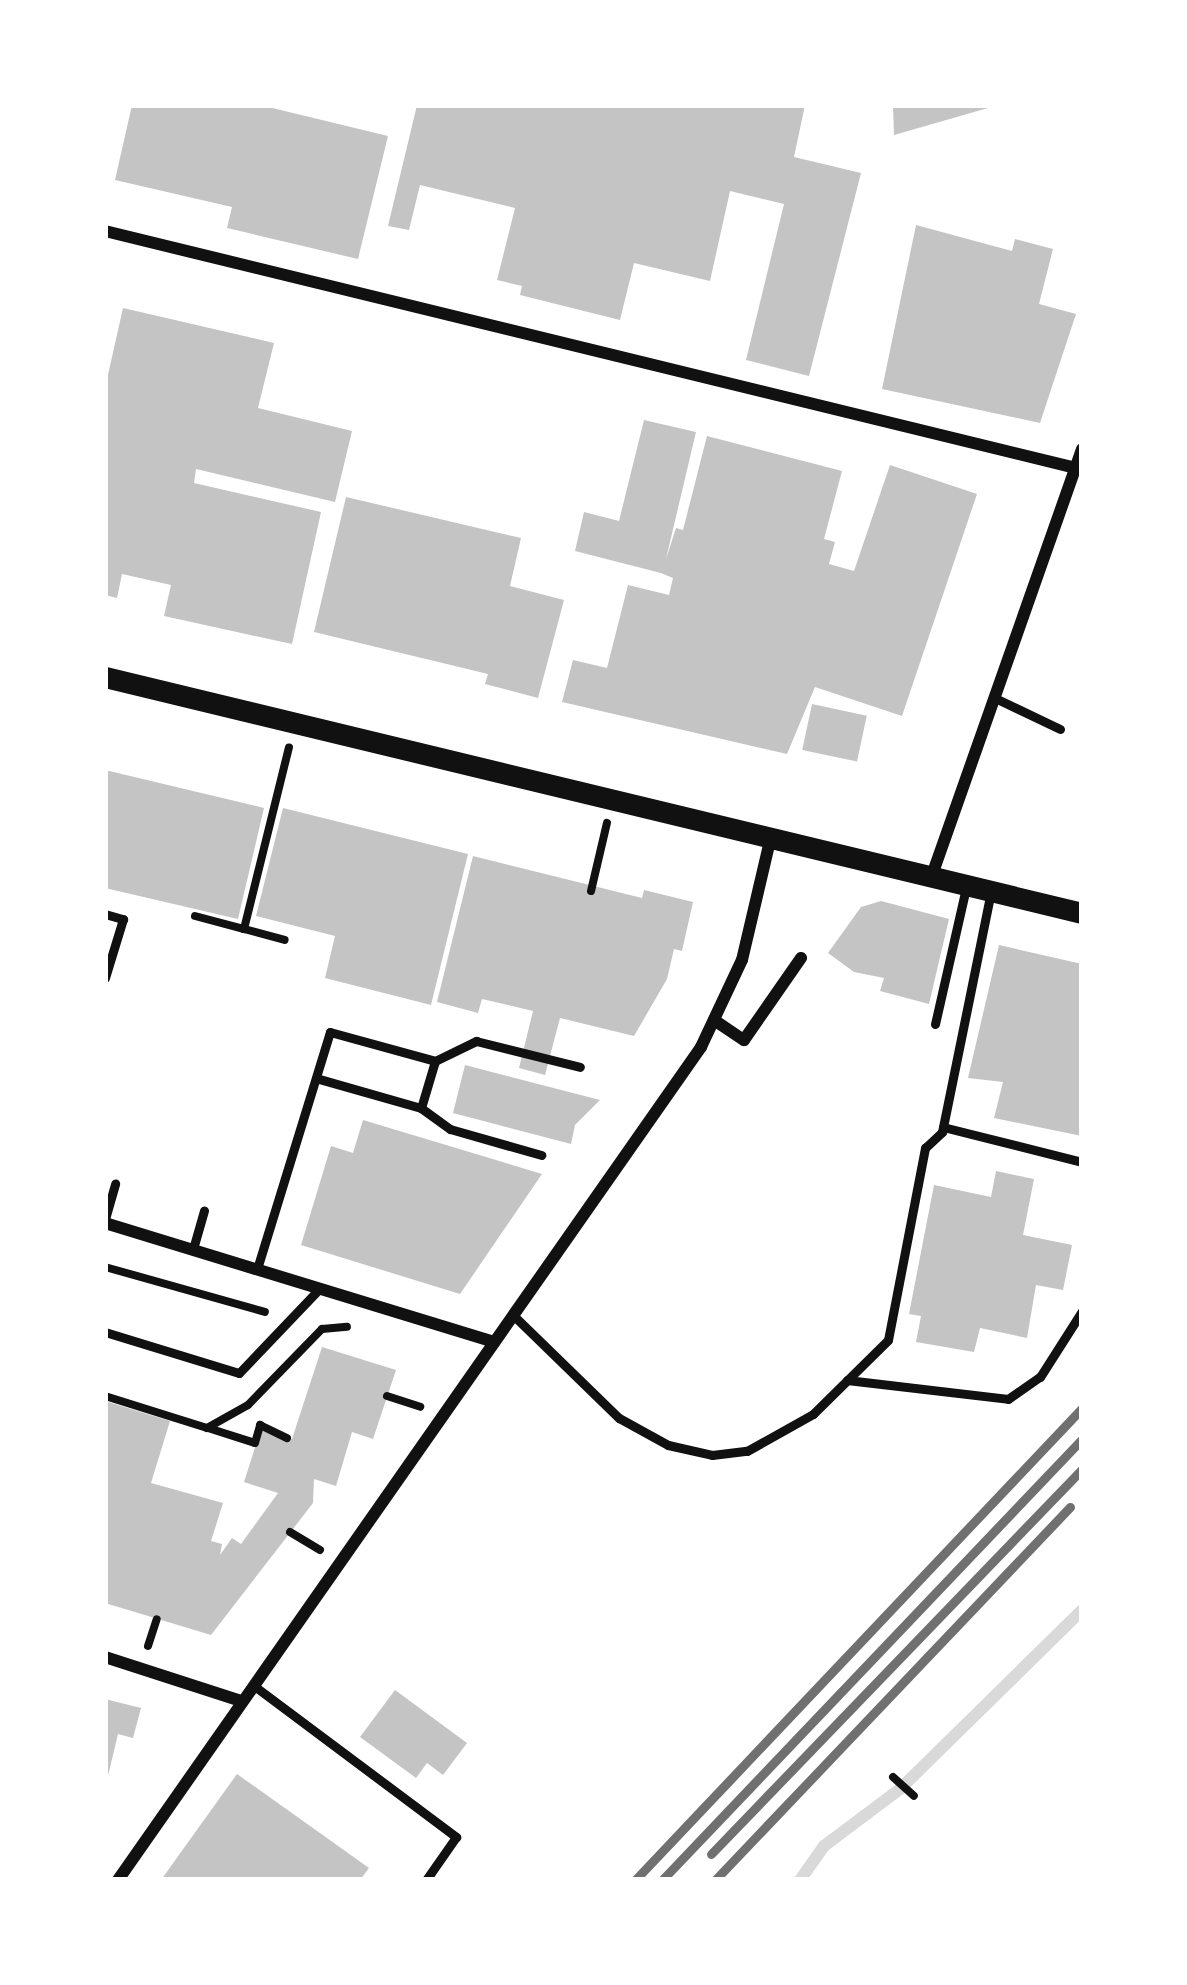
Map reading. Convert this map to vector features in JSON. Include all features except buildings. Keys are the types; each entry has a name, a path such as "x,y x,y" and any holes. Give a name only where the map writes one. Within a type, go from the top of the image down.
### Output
{"street":[{"path":"105,231 1076,468"},
{"path":"931,879 1082,449"},
{"path":"105,677 772,833 931,879 1082,913"},
{"path":"118,1880 714,1020 742,960 772,833"},
{"path":"714,1020 744,1040 801,958"},
{"path":"105,1221 494,1342"},
{"path":"105,1657 241,1701"}],"lane":[{"path":"995,698 1060,729"},
{"path":"935,1024 966,887"},
{"path":"513,1315 620,1418 668,1445 712,1455 781,1439 888,1340 926,1148 943,1127 991,892"},
{"path":"105,914 122,919 105,978"},
{"path":"257,1269 330,1032 435,1061 476,1041 580,1067"},
{"path":"421,1108 435,1061"},
{"path":"316,1078 421,1108 450,1129 541,1155"},
{"path":"943,1127 1082,1162"},
{"path":"105,1221 116,1183"},
{"path":"193,1250 204,1211"},
{"path":"105,1332 239,1373 320,1288"},
{"path":"847,1380 1008,1399 1040,1377 1082,1311"},
{"path":"253,1684 456,1837 426,1880"}],"path":[{"path":"244,929 295,720"},
{"path":"591,891 614,795"},
{"path":"195,916 285,940"},
{"path":"105,1267 333,1324"},
{"path":"387,1396 414,1403"},
{"path":"207,1428 248,1446 260,1425 290,1434"},
{"path":"290,1532 313,1544"},
{"path":"152,1635 157,1618"},
{"path":"893,1777 914,1796"}],"waterway":[{"path":"800,1880 824,1846 900,1789 1082,1610"}],"railway":[{"path":"635,1880 1082,1408"},
{"path":"662,1880 1082,1439"},
{"path":"711,1854 1082,1469"},
{"path":"715,1880 1070,1507"}]}
